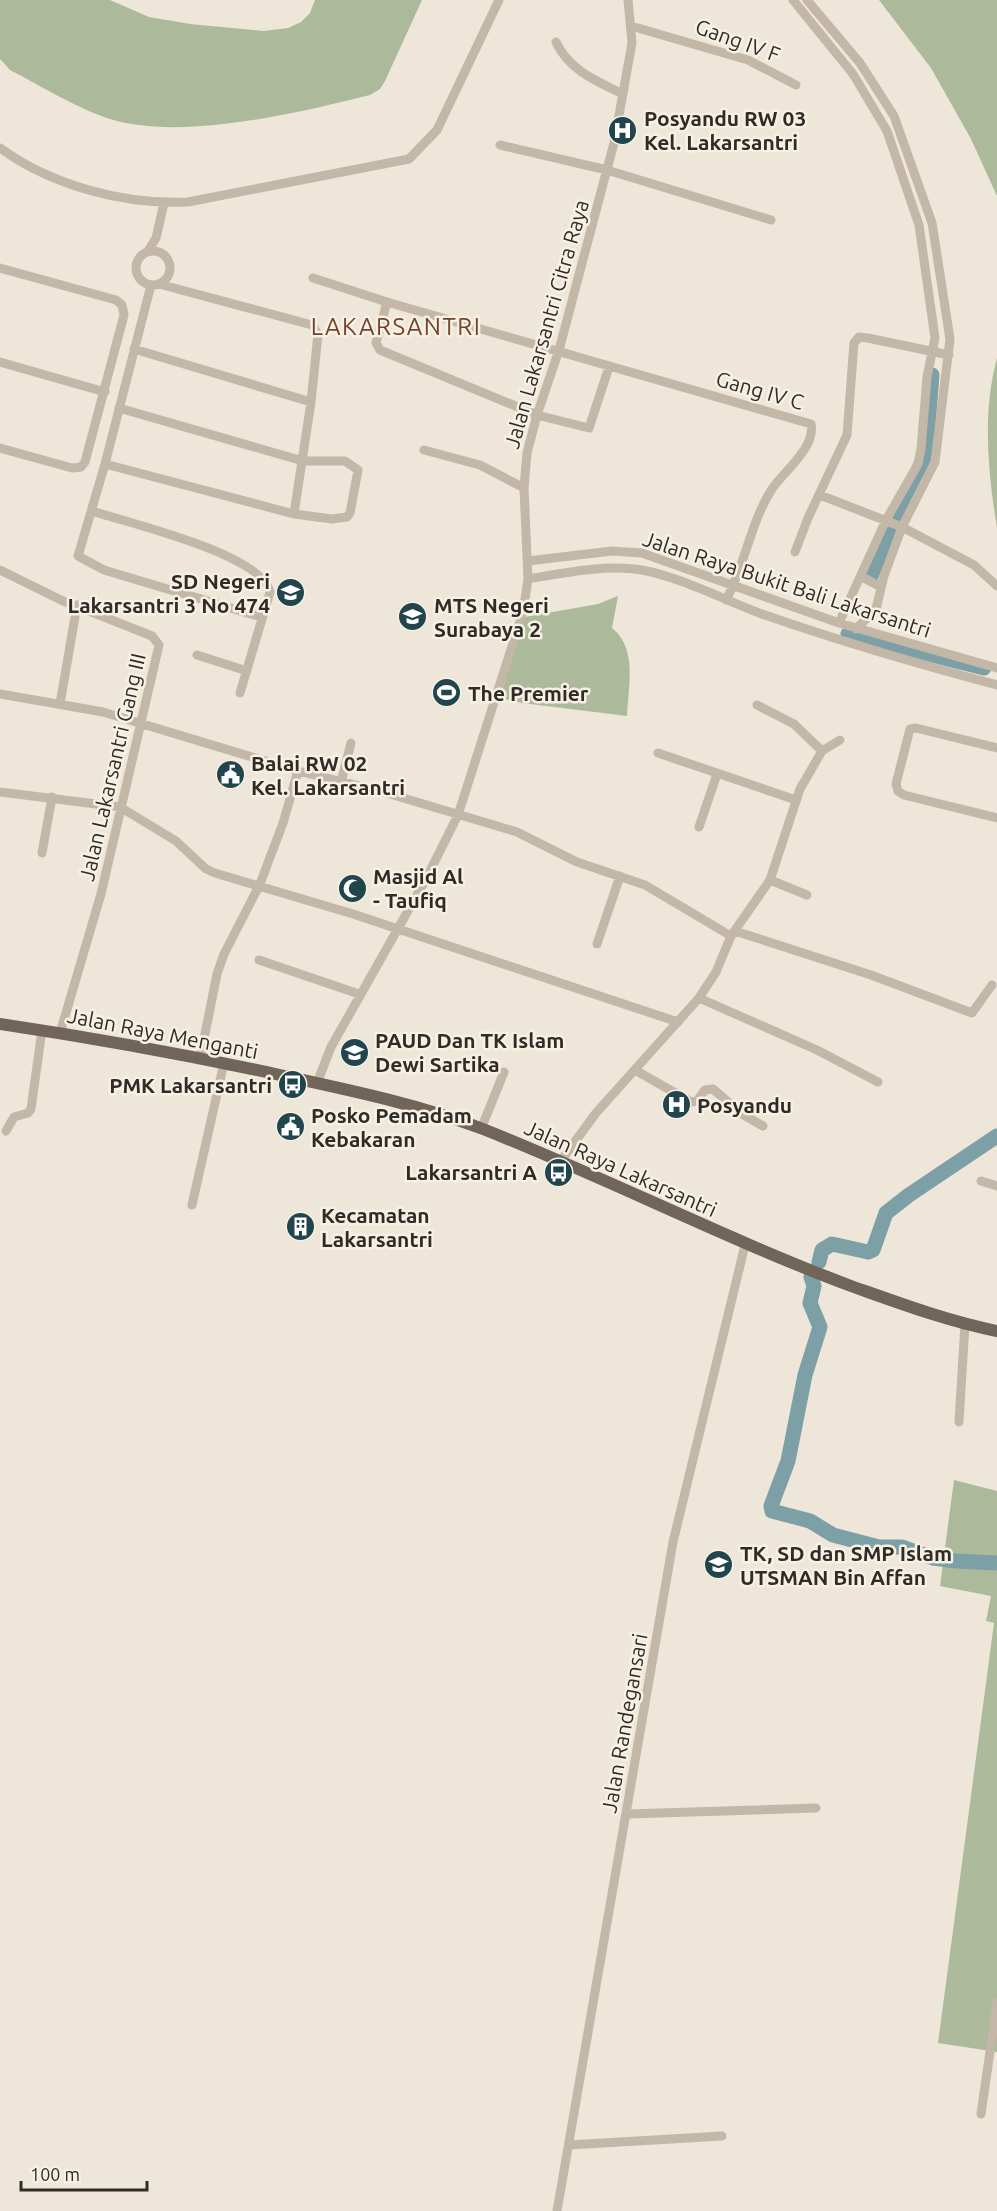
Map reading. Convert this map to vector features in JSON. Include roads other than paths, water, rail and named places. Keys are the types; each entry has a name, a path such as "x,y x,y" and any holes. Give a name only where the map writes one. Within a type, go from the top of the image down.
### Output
{"main road":[{"name":"Jalan Raya Menganti","path":"0,1024 224,1063 317,1083"},
{"name":"Jalan Raya Lakarsantri","path":"317,1083 407,1103 481,1129 745,1245 903,1305 997,1331"}],"street":[{"path":"0,148 63,181 95,191 164,203 188,202 388,165 409,159 437,130 499,0"},
{"name":"Jalan Lakarsantri Citra Raya","path":"317,1083 331,1047 359,994 398,930 458,815 523,612 528,579 524,488 527,453 559,350 608,170 629,67 631,26 628,0"},
{"path":"793,0 853,74 887,131 919,225 935,338 927,377 918,464 886,520 862,577 838,623"},
{"path":"807,0 860,63 883,96 905,143 932,223 947,315 949,355 938,449 930,474 902,527 881,587 876,609 856,629"},
{"name":"Gang IV F","path":"631,26 693,42 754,62 796,85"},
{"path":"556,42 562,54 571,64 584,74 623,94"},
{"path":"870,103 883,96"},
{"path":"500,145 608,170 771,220"},
{"path":"164,203 156,238 148,251 139,257 135,267 139,278 312,325 318,334 312,402 294,514"},
{"path":"156,238 159,252"},
{"path":"148,251 159,252 168,259 170,271 155,284 134,349 78,558 104,570 261,617"},
{"path":"0,267 116,300 122,305 124,315 105,392 85,462 81,467 72,468 0,448"},
{"name":"Gang IV C","path":"313,278 387,302 811,424 811,434 796,464 769,495 734,586"},
{"path":"387,302 376,343 380,350 537,415 585,429 590,428 609,367"},
{"path":"795,552 807,518 847,435 854,344 859,337 949,355"},
{"path":"134,349 312,402"},
{"path":"0,362 105,392"},
{"path":"105,464 294,514 343,519 350,513 358,470 353,464 345,461 303,461 119,408"},
{"path":"424,450 480,465 524,488"},
{"path":"820,495 902,527 974,565 997,586"},
{"path":"92,511 218,550 264,578 270,592 240,693"},
{"name":"Jalan Raya Bukit Bali Lakarsantri","path":"528,561 612,551 642,553 856,629 997,668"},
{"name":"Jalan Raya Bukit Bali Lakarsantri","path":"528,579 612,569 640,570 668,577 726,600 890,656 997,685"},
{"name":"Jalan Lakarsantri Gang III","path":"0,570 158,639 159,645 101,894 60,1033"},
{"path":"862,577 881,587"},
{"path":"726,600 734,586"},
{"path":"60,704 77,605"},
{"path":"197,655 247,671"},
{"path":"0,694 33,702 104,712 298,771 517,832 577,862 651,888 733,933 871,975 972,1013 992,985"},
{"path":"757,705 794,724 822,751"},
{"path":"997,748 916,728 910,729 896,784 898,791 904,795 997,818"},
{"path":"560,1162 596,1113 699,998 716,972 733,933 770,880 796,800 822,751 840,740"},
{"path":"341,782 351,743"},
{"path":"658,753 796,800"},
{"path":"200,1059 220,964 260,884 283,823 298,771"},
{"path":"699,827 717,774"},
{"path":"0,792 52,796 120,807 176,841 206,869 222,876 260,884 678,1022"},
{"path":"42,853 52,796"},
{"path":"597,944 620,876"},
{"path":"770,880 807,895"},
{"path":"259,960 359,994"},
{"path":"699,998 817,1050 878,1082"},
{"path":"6,1131 14,1117 28,1113 31,1109 42,1030"},
{"path":"192,1205 224,1063"},
{"path":"634,1070 691,1102 698,1101 705,1090 713,1089 742,1114 763,1126"},
{"path":"481,1129 504,1072"},
{"path":"981,1181 997,1186"},
{"name":"Jalan Randegansari","path":"557,2211 673,1542 745,1245"},
{"path":"960,1422 965,1324"},
{"path":"627,1814 816,1808"},
{"path":"981,2114 997,2003"},
{"path":"569,2145 722,2136"}],"waterway":[{"path":"899,515 926,453 932,375"},
{"path":"871,576 890,533"},
{"path":"848,634 984,668"},
{"path":"819,1262 822,1250 832,1244 868,1252 873,1250 886,1213 997,1136"},
{"path":"813,1271 811,1277 814,1286 810,1303 820,1327 805,1375 788,1461 771,1506 772,1511 810,1521 833,1535 879,1547 902,1547 933,1558 997,1563"}],"place":[{"name":"Posyandu RW 03 Kel. Lakarsantri","path":"623,130"},
{"name":"SD Negeri Lakarsantri 3 No 474","path":"291,593"},
{"name":"MTS Negeri Surabaya 2","path":"413,617"},
{"name":"The Premier","path":"447,693"},
{"name":"Balai RW 02 Kel. Lakarsantri","path":"230,775"},
{"name":"Masjid Al - Taufiq","path":"352,888"},
{"name":"PAUD Dan TK Islam Dewi Sartika","path":"354,1052"},
{"name":"PMK Lakarsantri","path":"293,1085"},
{"name":"Posyandu","path":"676,1105"},
{"name":"Posko Pemadam Kebakaran","path":"290,1127"},
{"name":"Lakarsantri A","path":"558,1172"},
{"name":"Kecamatan Lakarsantri","path":"300,1227"},
{"name":"TK, SD dan SMP Islam UTSMAN Bin Affan","path":"719,1565"}],"district":[{"name":"LAKARSANTRI","path":"396,326"}]}
